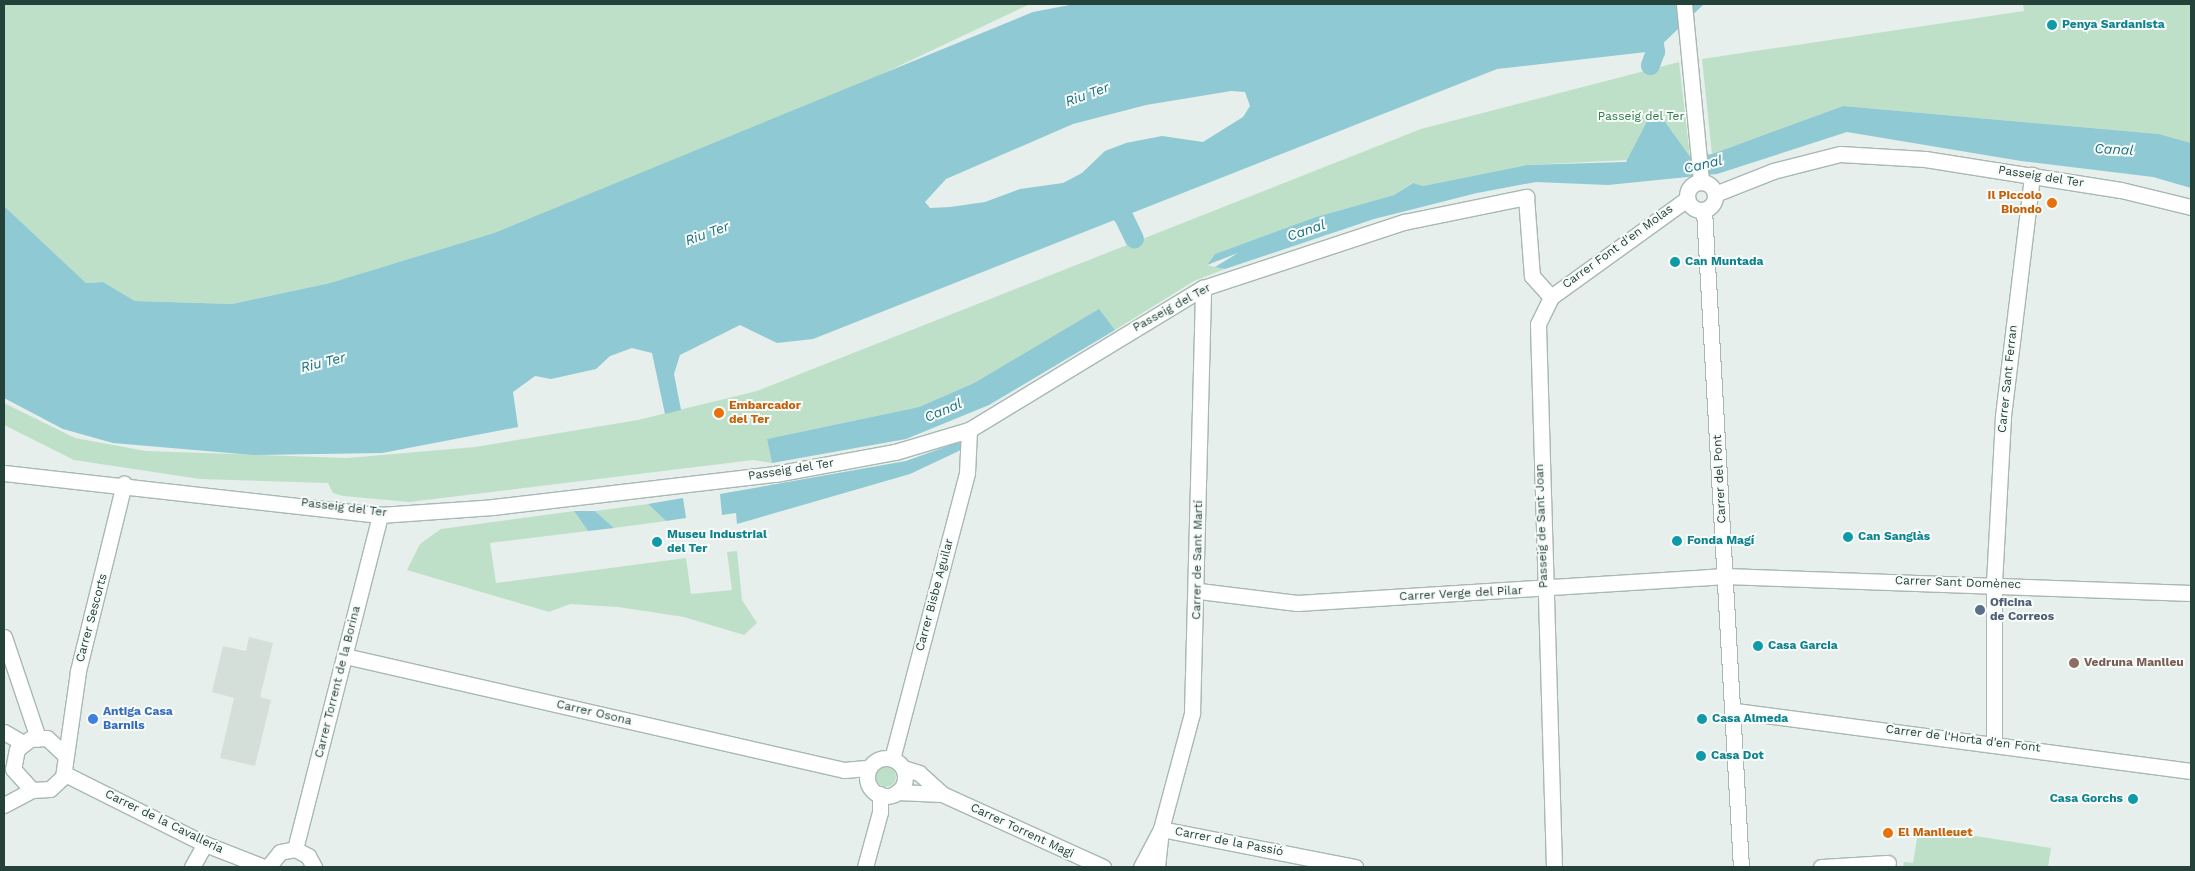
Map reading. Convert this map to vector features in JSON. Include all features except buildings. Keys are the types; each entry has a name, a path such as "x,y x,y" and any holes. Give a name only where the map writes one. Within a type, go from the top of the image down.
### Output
{"street":[{"path":"1684,4 1701,180"},
{"name":"Passeig del Ter","path":"1716,194 1773,171 1840,154 1925,159 2032,175 2191,207"},
{"name":"Carrer Sant Ferran","path":"1994,743 1994,584 2003,416 2032,175"},
{"path":"1701,180 1711,185 1716,194 1712,205 1704,210 1694,208 1687,199 1691,186 1701,180"},
{"name":"Passeig del Ter","path":"4,473 124,484 380,515 493,507 775,474 895,452 969,430 1203,288 1404,222 1526,197 1532,276 1551,297"},
{"name":"Carrer Font d'en Molas","path":"1551,297 1687,199"},
{"name":"Carrer del Pont","path":"1704,210 1734,710 1741,867"},
{"name":"Carrer de Sant Martí","path":"1158,867 1161,829 1192,713 1198,591 1203,288"},
{"name":"Passeig de Sant Joan","path":"1551,297 1541,314 1537,336 1554,867"},
{"name":"Carrer Bisbe Aguilar","path":"898,763 967,473 969,430"},
{"name":"Carrer Sescorts","path":"64,754 78,671 124,484"},
{"name":"Carrer Torrent de la Borina","path":"295,849 380,515"},
{"name":"Carrer Sant Domènec","path":"1725,576 1994,584 2191,593"},
{"name":"Carrer Verge del Pilar","path":"1198,591 1297,603 1544,589 1725,576"},
{"path":"4,636 38,738"},
{"name":"Carrer Osona","path":"345,656 844,770 869,768"},
{"name":"Carrer de l'Horta d'en Font","path":"1734,710 1994,743 2191,771"},
{"path":"4,732 23,743"},
{"path":"4,804 32,790 50,789 64,774 64,754 54,742 38,738 23,743 14,756 9,775 32,790"},
{"path":"865,867 880,812 869,768 879,759 898,763 904,781 897,792 875,790"},
{"name":"Carrer Torrent Magi","path":"898,763 919,773 942,794 1103,867"},
{"name":"Carrer Osona","path":"844,770 875,790"},
{"name":"Carrer de la Cavalleria","path":"64,774 205,844 264,867"},
{"name":"Carrer Torrent Magi","path":"897,792 942,794"},
{"name":"Carrer de Sant Martí","path":"1141,867 1161,829"},
{"name":"Carrer de la Passió","path":"1161,829 1355,867"},
{"path":"192,867 205,844"},
{"path":"268,867 280,852 295,849 308,856 314,867"},
{"path":"1821,867 1888,863"}],"shaded area":[{"path":"249,637 273,643 260,697 271,700 255,766 220,758 234,698 212,692 223,646 246,651"}],"green space":[{"path":"4,4 1030,4 867,81 494,233 330,283 232,304 135,301 103,282 86,283 4,206"},
{"name":"Passeig del Ter","path":"2023,4 2191,5 2191,143 2159,134 1843,106 1712,154 1702,59 2024,11"},
{"name":"Passeig del Ter","path":"1679,62 1690,157 1527,165 1423,186 1412,183 1394,195 1316,217 1215,254 1207,265 1225,269 1194,281 1115,330 1099,310 974,383 919,407 767,439 772,463 753,460 409,502 343,496 333,493 328,483 200,479 74,460 4,425 4,403 75,438 146,451 347,458 475,447 638,420 757,391 1421,129"},
{"path":"648,504 666,521 614,528 595,511"},
{"path":"574,511 588,531 490,543 496,583 686,558 691,594 732,590 727,552 737,551 742,600 757,623 744,635 684,617 618,607 570,604 549,612 407,570 420,544 441,529"},
{"path":"886,767 893,770 896,777 893,784 886,787 879,784 876,777 879,770"},
{"path":"1919,827 2051,848 2048,867 1903,867 1904,862 1913,863"}],"water":[{"name":"Riu Ter","path":"1075,4 1704,4 1655,51 1497,69 813,339 777,343 740,325 680,355 674,374 681,410 665,414 652,353 632,348 610,356 596,369 551,379 535,376 513,392 518,427 382,453 253,455 113,443 63,429 4,398 4,206 86,283 103,282 135,301 232,304 330,283 494,233 1033,12","holes":["1231,91 1245,92 1250,106 1243,117 1203,142 1162,136 1126,143 1105,151 1082,173 1063,183 1020,189 985,202 950,207 930,208 925,202 946,179 1073,124 1146,105"]},
{"name":"Canal","path":"1843,106 2159,134 2191,143 2191,188 2153,177 2021,161 1847,132 1717,174 1608,185 1536,182 1477,193 1374,219 1225,269 1215,267 1238,253 1207,265 1215,254 1316,217 1394,195 1413,183 1423,186 1527,165 1626,162 1652,112 1658,112 1690,157 1712,154"},
{"name":"Canal","path":"1099,309 1115,330 989,405 906,439 772,463 767,439 919,407 974,383"},
{"path":"959,442 963,449 910,474 737,524 736,513 722,515 720,494 906,461"},
{"path":"683,498 686,518 666,521 648,504"},
{"path":"574,511 595,511 614,528 588,531"}],"waterway":[{"path":"1648,4 1655,51 1650,65"},
{"path":"1106,198 1123,216 1134,239"}],"place":[{"name":"Penya Sardanista","path":"2052,25"},
{"name":"Il Piccolo Biondo","path":"2052,203"},
{"name":"Can Muntada","path":"1675,262"},
{"name":"Embarcador del Ter","path":"719,413"},
{"name":"Can Sanglàs","path":"1848,537"},
{"name":"Fonda Magí","path":"1677,541"},
{"name":"Museu Industrial del Ter","path":"657,542"},
{"name":"Oficina de Correos","path":"1980,610"},
{"name":"Casa Garcia","path":"1758,646"},
{"name":"Vedruna Manlleu","path":"2074,663"},
{"name":"Antiga Casa Barnils","path":"93,719"},
{"name":"Casa Almeda","path":"1702,719"},
{"name":"Casa Dot","path":"1701,756"},
{"name":"Casa Gorchs","path":"2133,799"},
{"name":"El Manlleuet","path":"1888,833"}]}
